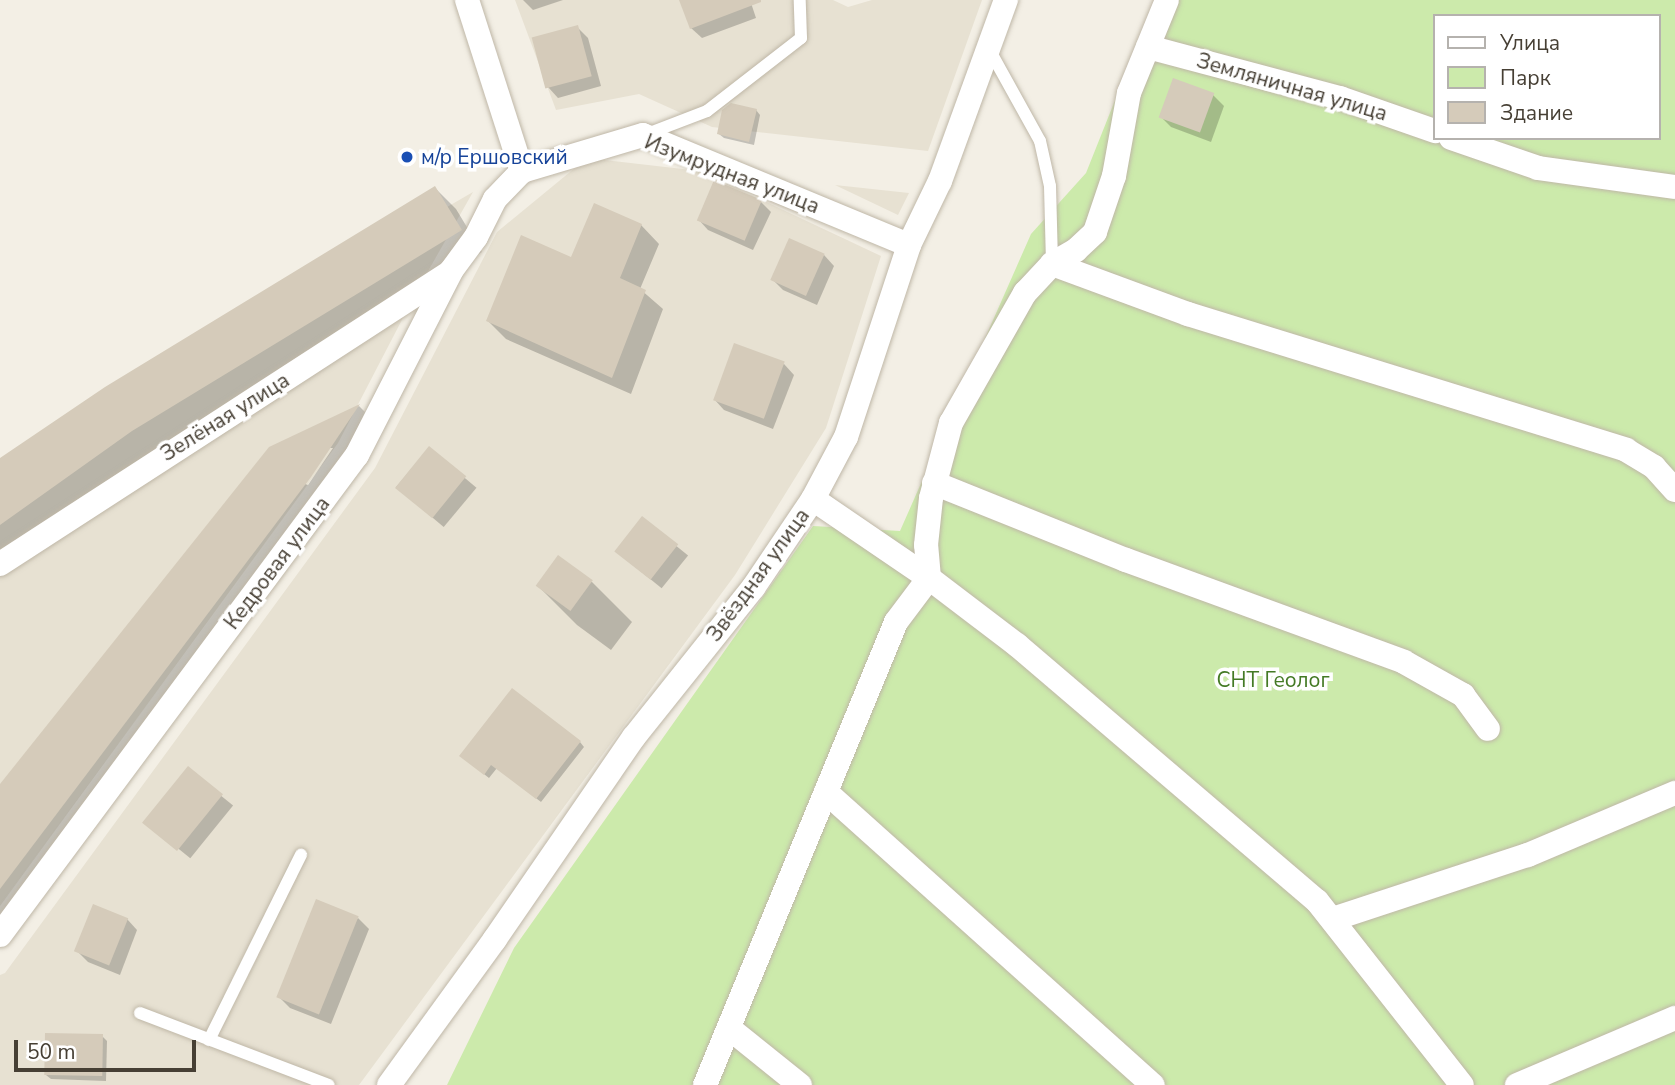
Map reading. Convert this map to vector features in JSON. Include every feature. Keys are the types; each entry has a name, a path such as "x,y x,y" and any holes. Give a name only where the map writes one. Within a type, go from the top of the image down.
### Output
{"street":[{"path":"467,0 522,171"},
{"name":"Звёздная улица","path":"389,1085 495,939 634,737 753,588 813,499 846,437 909,245 940,181 1006,0"},
{"path":"705,1085 896,622 929,578 926,545 934,483 951,423 1025,293 1052,264 1076,250 1095,232 1114,176 1129,93 1167,0"},
{"name":"Земляничная улица","path":"1148,47 1340,98 1434,131"},
{"name":"Изумрудная улица","path":"522,171 643,135 909,245"},
{"path":"1457,140 1538,168 1675,187"},
{"name":"Кедровая улица","path":"0,935 357,455 451,271 476,237 495,199 522,171"},
{"path":"1052,264 1188,314 1626,450 1654,467 1675,490"},
{"name":"Зелёная улица","path":"0,564 451,271"},
{"path":"934,483 1126,560 1404,662 1463,695 1488,729"},
{"path":"813,499 929,578 1109,721 1317,901 1462,1085"},
{"path":"826,792 1153,1085"},
{"path":"1333,919 1528,855 1675,793"},
{"path":"1517,1085 1675,1018"},
{"path":"729,1028 800,1085"}],"lane":[{"path":"643,135 707,111 801,38 800,0"},
{"path":"989,49 1040,141 1050,186 1052,264"},
{"path":"209,1040 301,855"},
{"path":"140,1013 329,1085"}],"shaded area":[{"path":"515,0 833,0 848,7 872,0 982,0 928,151 712,127 639,94 556,110"},
{"path":"587,158 700,171 881,256 826,428 735,575 359,1085 0,1085 0,975 5,973 375,468 497,232"},
{"path":"835,185 909,193 898,215"},
{"path":"473,192 419,287 338,443 0,906 0,466"}],"green space":[{"name":"СНТ Геолог","path":"1155,0 1675,0 1675,1085 447,1085 514,948 813,526 900,531 1031,234 1086,173"}],"building":[{"path":"679,0 761,0 761,2 690,29"},
{"path":"578,25 592,76 545,89 532,37"},
{"path":"1173,78 1214,93 1200,133 1159,117"},
{"path":"731,103 757,109 749,142 717,134 722,110"},
{"path":"714,180 762,200 745,241 697,221"},
{"path":"435,186 462,230 132,431 0,525 0,458 105,387"},
{"path":"594,203 642,224 620,278 646,290 612,378 486,321 521,235 571,257"},
{"path":"789,238 825,254 806,296 770,280"},
{"path":"734,343 785,361 764,419 713,400"},
{"path":"360,404 311,477 0,889 0,784 269,447"},
{"path":"429,446 466,476 432,518 395,488"},
{"path":"642,516 678,544 651,580 614,551"},
{"path":"558,555 593,580 570,611 536,586"},
{"path":"512,688 581,741 536,799 491,765 484,775 459,756"},
{"path":"188,766 223,794 177,851 142,823"},
{"path":"316,899 359,916 319,1015 276,997"},
{"path":"93,904 128,918 109,966 74,951"},
{"path":"45,1033 103,1034 102,1076 44,1075"}],"place":[{"name":"м/р Ершовский","path":"407,157"}]}
